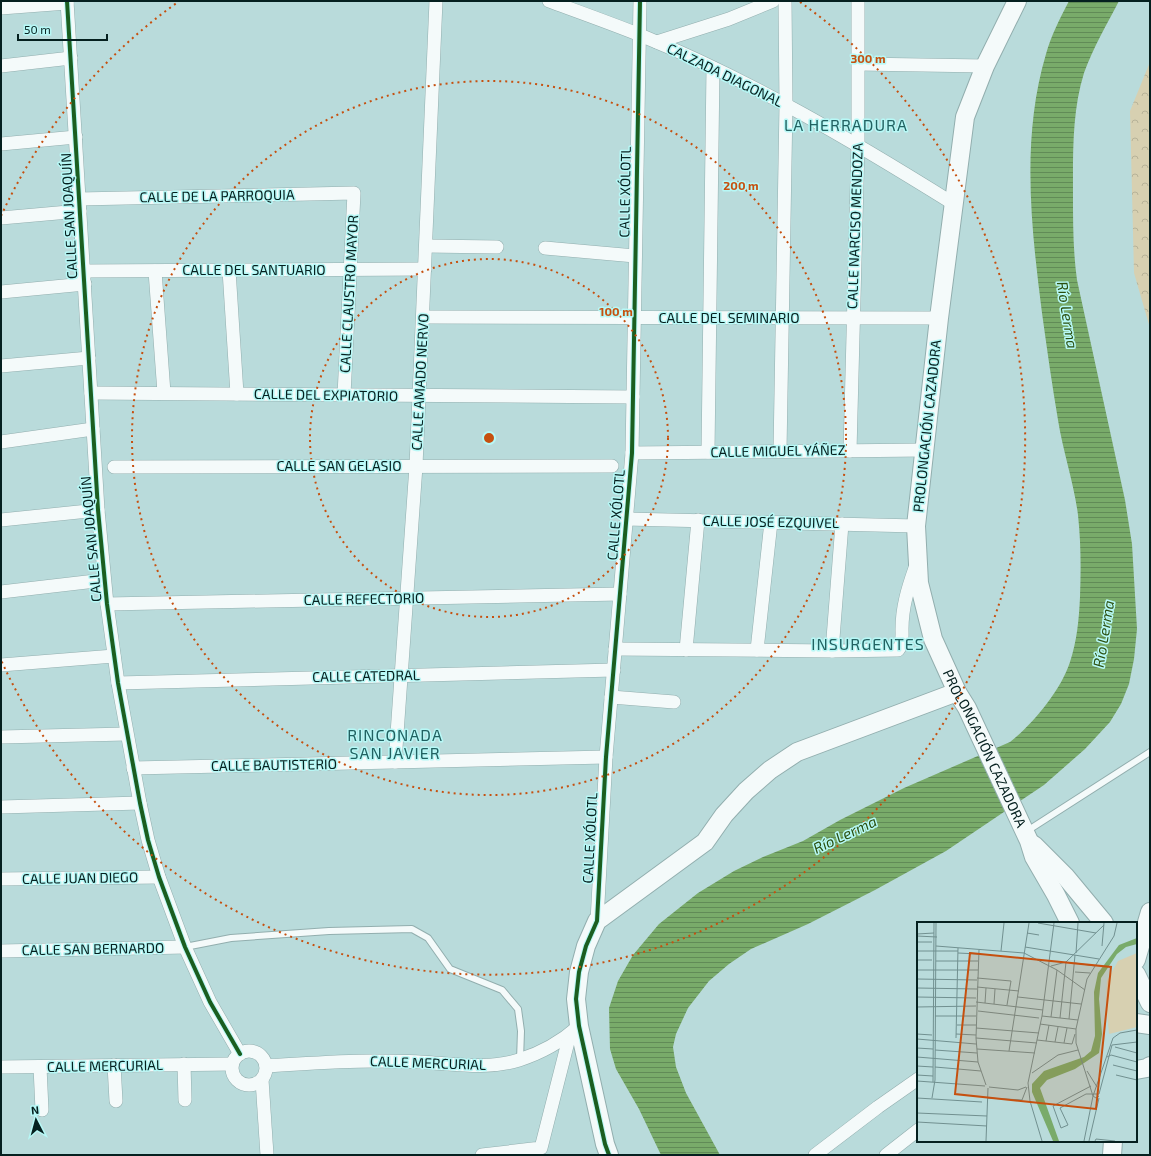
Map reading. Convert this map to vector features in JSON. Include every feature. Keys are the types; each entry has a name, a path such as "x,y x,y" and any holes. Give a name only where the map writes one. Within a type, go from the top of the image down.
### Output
{"street":[{"name":"CALLE AMADO NERVO","path":"395,762 416,466 436,1"},
{"name":"CALZADA DIAGONAL","path":"549,1 639,34 713,68 858,144 954,204"},
{"name":"CALLE XÓLOTL","path":"609,1155 574,1030 579,972 586,946 597,921 606,757 632,453 640,1"},
{"path":"657,42 728,19 773,1"},
{"path":"780,451 786,105 785,1"},
{"name":"CALLE NARCISO MENDOZA","path":"850,451 858,144 858,1"},
{"name":"PROLONGACIÓN CAZADORA","path":"1017,1 985,66 965,117 939,318 924,450 916,526 917,562 919,583 933,639 1025,833 1034,857 1070,922"},
{"path":"1,8 67,2"},
{"name":"CALLE SAN JOAQUÍN","path":"67,2 98,510 104,580 126,734 148,840 159,877 184,947 236,1059"},
{"path":"1,66 71,58"},
{"path":"859,64 985,66"},
{"path":"708,452 713,68"},
{"path":"1,144 76,137"},
{"name":"CALLE DE LA PARROQUIA","path":"1,218 80,205 354,193"},
{"name":"CALLE CLAUSTRO MAYOR","path":"344,395 354,193"},
{"path":"426,246 497,247"},
{"path":"545,248 635,256"},
{"name":"CALLE DEL SANTUARIO","path":"1,292 84,278 155,271 425,269"},
{"path":"229,270 237,394"},
{"path":"155,271 164,393"},
{"name":"CALLE DEL SEMINARIO","path":"423,317 939,318"},
{"path":"1,366 89,358"},
{"name":"CALLE DEL EXPIATORIO","path":"91,393 633,397"},
{"path":"1,442 93,429"},
{"name":"CALLE MIGUEL YÁÑEZ","path":"632,453 924,450"},
{"name":"CALLE SAN GELASIO","path":"114,467 612,466"},
{"path":"1,520 98,510"},
{"name":"CALLE JOSÉ EZQUIVEL","path":"626,519 916,526"},
{"path":"686,650 698,520"},
{"path":"757,650 770,522"},
{"path":"832,651 842,524"},
{"path":"615,650 898,650 902,645 902,622 906,595 917,562"},
{"path":"1,592 104,580"},
{"name":"CALLE REFECTORIO","path":"107,604 620,594"},
{"path":"1,665 114,656"},
{"name":"CALLE CATEDRAL","path":"118,682 614,670"},
{"path":"597,921 705,842 724,815 746,791 770,770 797,752 957,692"},
{"path":"611,697 674,702"},
{"path":"1,737 126,734"},
{"name":"CALLE BAUTISTERIO","path":"133,768 606,757"},
{"path":"1,807 140,803"},
{"path":"1025,833 1104,922"},
{"name":"CALLE JUAN DIEGO","path":"1,879 159,877"},
{"path":"1137,925 1142,922 1150,912"},
{"path":"1137,957 1150,912"},
{"name":"CALLE SAN BERNARDO","path":"1,951 184,947"},
{"path":"1137,976 1150,1003"},
{"path":"1137,1023 1150,1025"},
{"path":"482,1155 541,1148 574,1030"},
{"name":"CALLE MERCURIAL","path":"266,1066 320,1062 373,1061 426,1062 479,1066 499,1064 520,1060 536,1054 554,1045 574,1030"},
{"path":"247,1051 259,1053 266,1066 266,1075 257,1084 251,1085 240,1083 232,1073 236,1059 247,1051"},
{"name":"CALLE MERCURIAL","path":"1,1067 184,1064 236,1059"},
{"path":"184,1064 185,1100"},
{"path":"114,1066 116,1101"},
{"path":"1137,1070 1150,1066"},
{"path":"40,1067 42,1110"},
{"path":"262,1080 267,1155"},
{"path":"815,1155 878,1106 917,1080"},
{"path":"886,1155 917,1131"},
{"path":"1112,1155 1114,1142"}],"lane":[{"path":"1025,833 1150,752"},
{"path":"184,947 238,938 329,931 412,929 428,938 450,969 502,990 518,1009 521,1031 520,1060"}],"green space":[{"path":"1150,62 1150,328 1134,273 1130,111"}],"water":[{"name":"Río Lerma","path":"1069,1 1119,1 1100,36 1084,73 1080,87 1074,133 1073,226 1077,280 1125,500 1132,544 1137,629 1134,659 1129,684 1121,704 1110,722 1085,749 1044,785 946,851 875,890 808,924 751,949 729,964 709,981 688,1008 676,1034 673,1047 676,1067 686,1093 720,1155 661,1155 639,1109 616,1069 610,1049 609,1008 618,981 633,955 659,924 698,893 734,871 763,857 803,841 840,820 904,788 1010,742 1028,726 1045,706 1060,684 1070,662 1076,638 1080,605 1081,567 1079,525 1074,491 1060,432 1046,340 1034,248 1030,183 1033,118 1038,86 1050,41"}],"cycle path":[{"path":"67,1 98,510 107,604 118,683 140,803 148,840 159,877 185,947 210,1002 240,1054"},
{"path":"609,1155 605,1144 579,1026 576,999 579,972 586,946 597,921 606,757 632,453 640,1"}],"district":[{"name":"LA HERRADURA","path":"846,125"},
{"name":"INSURGENTES","path":"868,644"},
{"name":"RINCONADA SAN JAVIER","path":"395,744"}]}
